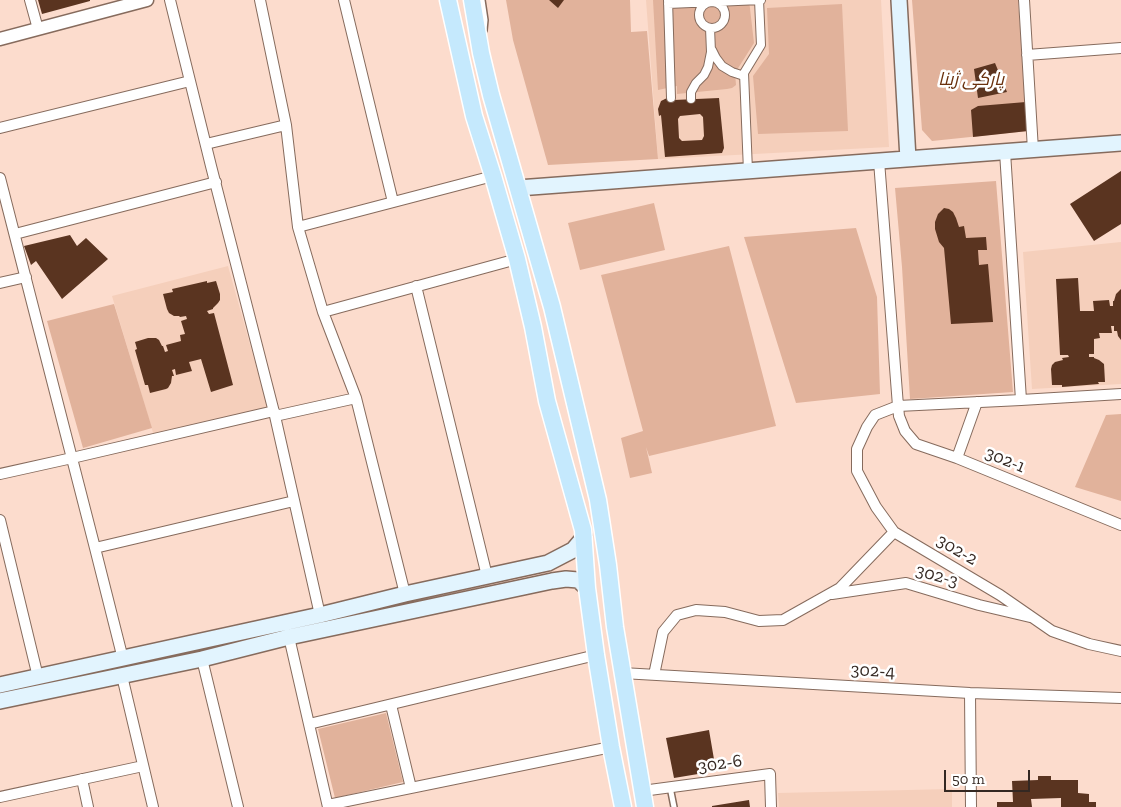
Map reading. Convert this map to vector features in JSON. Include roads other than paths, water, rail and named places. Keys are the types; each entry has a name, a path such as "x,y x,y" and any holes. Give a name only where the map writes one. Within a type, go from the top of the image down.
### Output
{"main road":[{"path":"448,0 474,116 517,259 533,327 547,401 584,536 587,588 596,655 623,807"},
{"path":"472,0 481,53 502,137 552,306 596,492 622,673 643,799"},
{"path":"899,0 908,159"},
{"path":"518,188 1121,143"},
{"path":"0,685 320,615 405,594 548,564 573,550 584,536"},
{"path":"548,564 552,581"},
{"path":"0,701 202,659 289,638 552,581 578,580 587,588"}],"street":[{"path":"30,0 38,29"},
{"path":"0,40 132,2 147,0"},
{"path":"170,0 275,414 320,615"},
{"path":"260,0 286,125 298,227 323,312 356,398 405,594"},
{"path":"344,0 393,202"},
{"path":"748,171 744,73 761,45 759,0"},
{"path":"671,98 668,2 763,0"},
{"path":"1024,0 1033,150"},
{"path":"713,1 723,9 724,17 721,24 710,28 702,23 699,14 701,8 713,1"},
{"path":"691,99 691,92 696,83 704,76 708,67 711,48 710,28"},
{"path":"711,48 722,66 744,76"},
{"path":"1027,55 1121,48"},
{"path":"0,128 190,81"},
{"path":"206,144 286,125"},
{"path":"1005,152 1021,400"},
{"name":"302-1","path":"880,161 898,406 899,416 905,431 916,444 957,458 1121,525"},
{"path":"298,227 493,176"},
{"path":"0,178 4,214 15,234 123,659"},
{"path":"15,234 216,182"},
{"path":"323,312 517,259"},
{"path":"0,283 26,277"},
{"path":"416,286 488,576"},
{"path":"898,406 1121,394"},
{"path":"0,474 356,398"},
{"path":"957,458 977,402"},
{"name":"302-2","path":"898,406 875,415 857,449 857,471 876,507 894,532 1000,595 1036,618 1052,631 1089,644 1121,650"},
{"path":"95,548 294,501"},
{"path":"0,520 38,677"},
{"path":"654,675 663,632 676,615 696,610 725,612 759,621 783,620 840,588 894,532"},
{"name":"302-3","path":"829,595 906,583 979,605 1036,618"},
{"path":"289,638 328,806 611,747"},
{"path":"309,724 596,655"},
{"path":"202,659 238,807"},
{"name":"302-4","path":"622,673 970,693 1121,698"},
{"path":"122,676 154,807"},
{"path":"970,693 971,807"},
{"path":"390,705 411,788"},
{"path":"0,797 143,766"},
{"name":"302-6","path":"643,799 670,787 770,774 771,807"},
{"path":"82,779 88,807"}],"lane":[{"path":"481,53 485,20 482,0"},
{"path":"670,787 674,807"}],"park label":[{"name":"پارکی ژینا","path":"971,80"}]}
